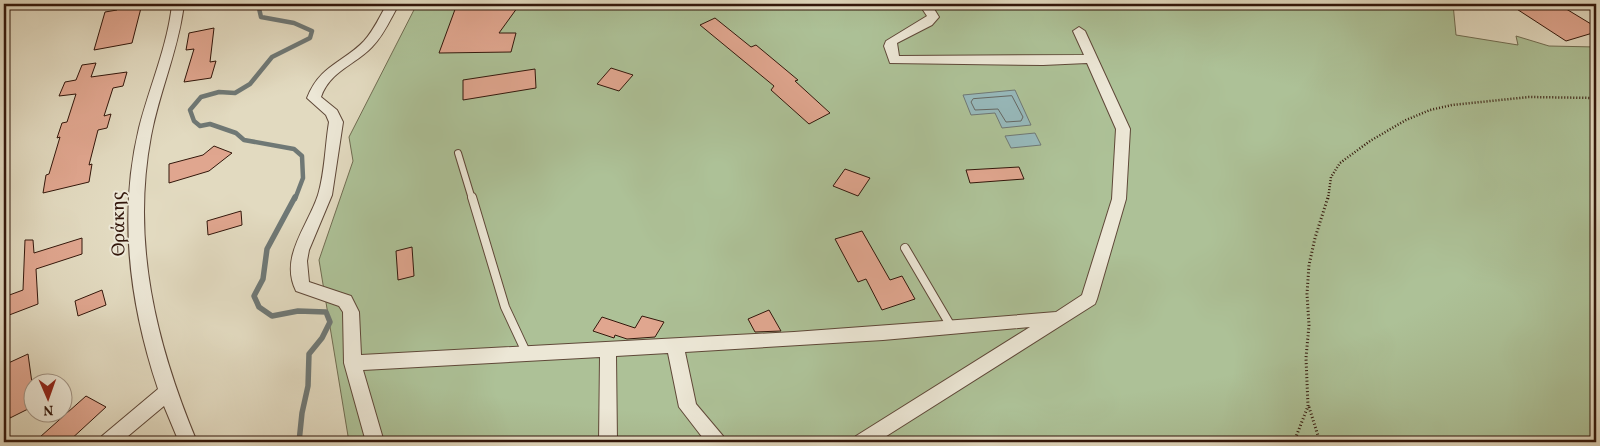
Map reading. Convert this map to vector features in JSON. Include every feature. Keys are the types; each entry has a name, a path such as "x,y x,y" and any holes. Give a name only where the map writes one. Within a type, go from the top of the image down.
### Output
{"street":[{"name":"Θράκης","path":"178,4 174,31 144,137 136,178 136,259 141,291 167,393 188,442"},
{"path":"375,442 352,363 350,312 345,300 312,291 302,286 298,275 299,254 324,195 336,122 332,113 314,98 317,86 327,73 366,45 393,4"},
{"path":"925,4 932,13 932,20 892,41 890,46 894,60 1043,61 1092,59"},
{"path":"862,442 1089,299 1119,199 1123,129 1079,31"},
{"path":"352,363 526,352 778,341 1059,318"},
{"path":"675,346 688,407 717,442"},
{"path":"608,349 608,442"},
{"path":"108,442 167,393"}],"lane":[{"path":"458,153 505,307 526,352"},
{"path":"905,248 952,328"}],"path":[{"path":"1320,442 1308,406 1306,358 1309,325 1307,294 1309,265 1315,238 1330,191 1332,176 1340,163 1370,141 1406,120 1430,110 1452,105 1529,97 1596,98"},
{"path":"1294,442 1308,406"}],"green space":[{"path":"417,4 1453,4 1456,35 1518,45 1516,36 1549,46 1596,47 1596,442 349,442 319,260 353,161 349,137"}],"water":[{"path":"1015,90 1031,125 1002,128 995,113 971,115 963,95"},
{"path":"1035,133 1041,145 1011,148 1005,136"}],"building":[{"path":"118,4 142,4 132,43 94,50 105,12 117,10"},
{"path":"457,4 520,4 499,33 516,33 511,52 439,53"},
{"path":"1509,4 1558,4 1596,27 1596,32 1566,41"},
{"path":"715,18 751,47 756,45 798,80 795,81 830,113 809,124 771,90 774,86 700,25"},
{"path":"214,28 210,62 216,61 211,78 184,82 194,49 186,50 189,33"},
{"path":"96,63 91,77 127,72 123,86 113,88 104,116 111,114 107,128 98,130 89,165 92,164 89,182 43,193 46,175 49,174 60,137 57,138 62,123 67,122 76,94 59,96 65,82 76,80 82,65"},
{"path":"611,68 633,75 619,91 597,84"},
{"path":"535,69 536,88 463,100 463,80"},
{"path":"214,146 232,153 209,171 169,183 169,164 203,155"},
{"path":"1019,167 1024,179 970,183 966,170"},
{"path":"845,169 870,178 858,196 833,186"},
{"path":"241,211 242,225 208,235 207,221"},
{"path":"862,231 890,280 902,276 915,299 882,310 866,279 858,282 835,239"},
{"path":"82,238 82,254 36,269 38,304 4,317 4,297 23,290 25,240 33,240 34,253"},
{"path":"412,247 414,276 398,280 396,251"},
{"path":"102,290 106,305 78,316 75,301"},
{"path":"769,310 781,331 755,332 748,319"},
{"path":"642,316 664,322 655,337 627,339 615,335 614,338 593,331 602,317 635,328"},
{"path":"28,354 31,374 22,374 22,412 10,418 4,387 4,365"},
{"path":"86,396 106,407 68,442 50,442 40,437 55,424 72,424 72,408"}],"waterway":[{"path":"258,4 261,17 294,23 312,31 310,38 272,57 250,84 235,93 219,92 201,97 190,110 194,121 200,126 210,124 236,133 244,140 294,149 302,156 303,178 295,199"},
{"path":"295,197 267,249 263,279 254,296 259,307 272,316 298,311 326,312 330,322 322,338 309,354 308,386 302,413 299,442"}]}
